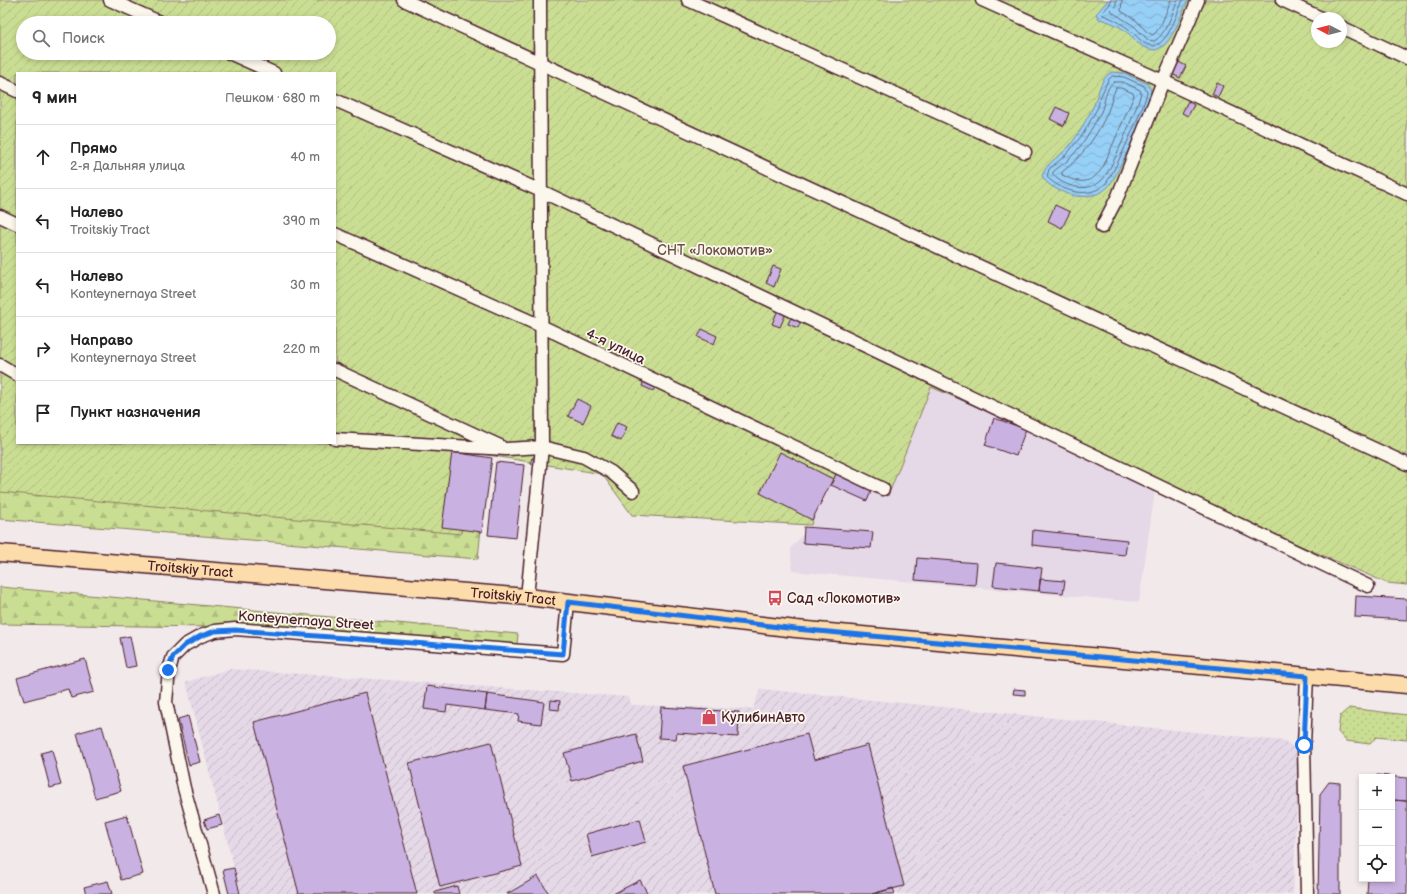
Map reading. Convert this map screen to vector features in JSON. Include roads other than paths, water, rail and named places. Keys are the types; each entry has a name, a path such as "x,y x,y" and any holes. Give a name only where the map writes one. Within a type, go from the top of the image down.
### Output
{"main road":[{"name":"Troitskiy Tract","path":"0,553 527,597 796,629 1407,685"}],"street":[{"path":"110,0 146,16"},
{"path":"404,0 1407,464"},
{"path":"527,597 542,447 540,0"},
{"path":"688,0 1025,152"},
{"path":"982,0 1163,81 1407,194"},
{"path":"1102,227 1118,196 1163,81 1198,0"},
{"path":"1282,0 1311,13"},
{"path":"1347,30 1407,58"},
{"path":"245,60 272,72"},
{"path":"0,83 16,91"},
{"path":"336,100 541,191 1368,586"},
{"path":"0,216 16,224"},
{"name":"4-я улица","path":"336,234 541,326 882,489"},
{"path":"0,365 16,374"},
{"path":"336,370 506,449"},
{"path":"336,440 506,449 542,447 584,457 611,472 633,491"},
{"name":"Konteynernaya Street","path":"214,894 184,788 166,702 168,670 173,657 185,645 201,636 215,631 235,630 563,654 568,602"},
{"path":"1307,676 1304,745 1307,894"}],"water":[{"path":"1108,0 1188,0 1171,36 1166,43 1155,50 1143,47 1122,28 1110,22 1099,19 1096,14"},
{"path":"1111,72 1125,73 1148,84 1151,92 1140,124 1118,170 1108,187 1103,191 1092,195 1074,196 1051,186 1042,176 1048,165 1072,143 1080,131 1093,107 1104,79"}],"place":[{"name":"Сад «Локомотив»","path":"775,598"},
{"name":"КулибинАвто","path":"709,717"}],"park label":[{"name":"СНТ «Локомотив»","path":"715,250"}]}
